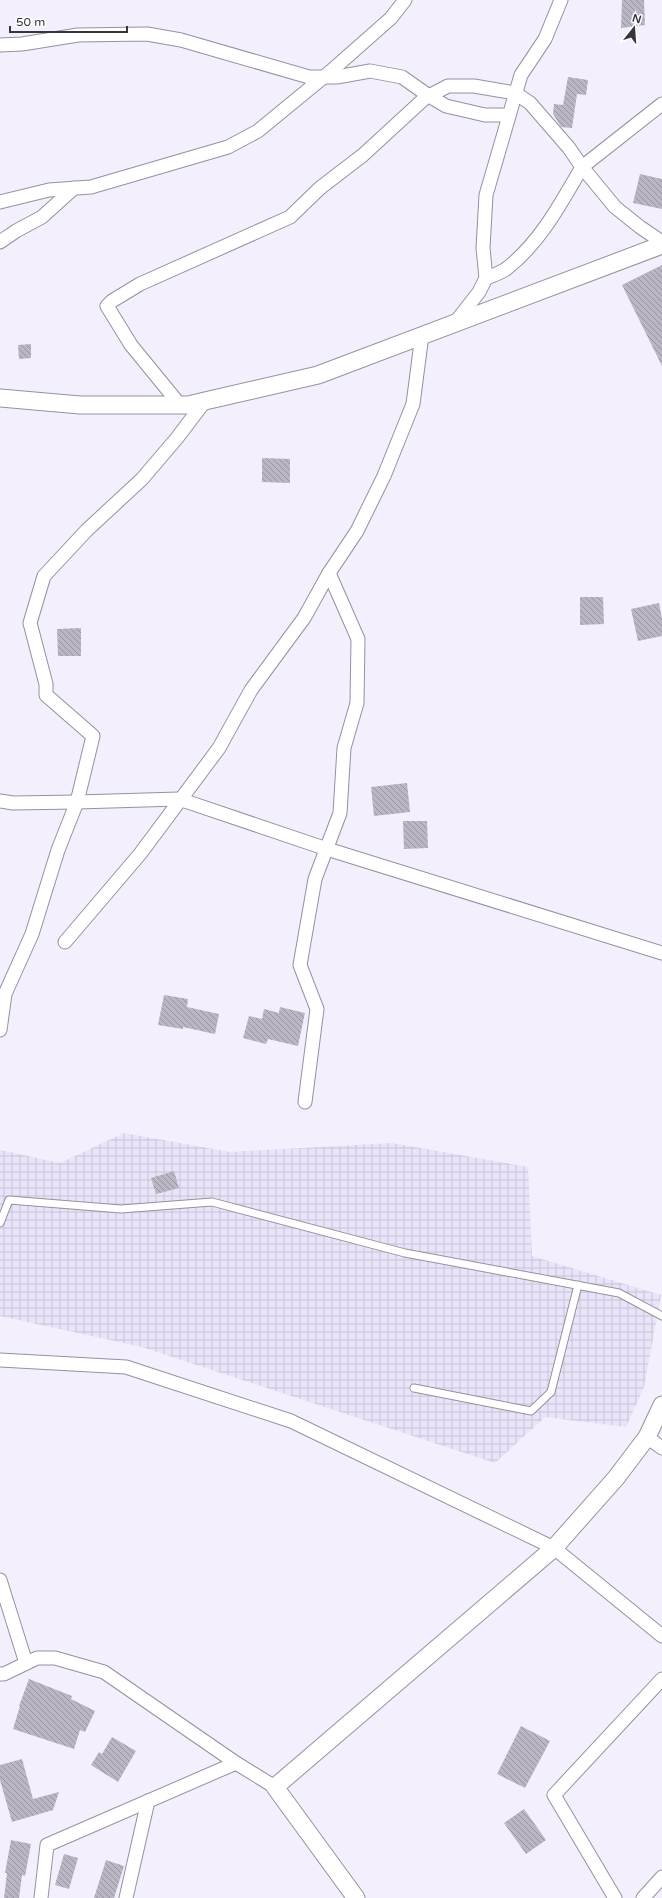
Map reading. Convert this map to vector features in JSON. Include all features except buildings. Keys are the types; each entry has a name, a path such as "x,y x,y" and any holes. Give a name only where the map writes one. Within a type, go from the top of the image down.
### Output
{"street":[{"path":"0,202 49,190 91,187 228,147 258,131 391,18 405,0"},
{"path":"454,324 479,292 486,278 483,248 486,195 508,115 521,75 545,39 561,0"},
{"path":"0,45 22,44 78,35 148,34 181,40 309,77 337,77 370,71 402,77 446,106 485,115 508,115"},
{"path":"180,405 131,345 107,306 112,301 140,284 290,217 320,188 363,155 429,96 448,86 474,86 515,93 530,103 569,148 582,167 615,206 640,227 662,242"},
{"path":"486,278 505,270 525,251 551,220 582,167 662,104"},
{"path":"0,242 16,231 42,217 74,188"},
{"path":"0,398 80,405 180,405 205,401 318,375 662,245"},
{"path":"65,942 140,854 179,799 219,748 251,690 304,618 329,573 357,531 384,476 413,404 422,336"},
{"path":"0,1030 6,994 32,934 58,850 77,802 93,736 46,695 46,684 30,623 44,576 87,530 142,479 177,438 205,401"},
{"path":"305,1102 317,1009 300,965 315,879 340,813 344,748 356,703 358,639 329,573"},
{"path":"0,801 13,803 179,799 327,849 662,953"},
{"path":"0,1360 126,1367 291,1421 554,1548 662,1636"},
{"path":"275,1787 554,1548 616,1478 647,1437 662,1405"},
{"path":"647,1437 662,1448"},
{"path":"0,1580 2,1594 26,1663"},
{"path":"0,1674 4,1674 37,1658 55,1658 104,1672 236,1763 275,1787 356,1898"},
{"path":"615,1898 554,1795 662,1679"},
{"path":"41,1898 47,1845 236,1763"},
{"path":"126,1898 148,1802"},
{"path":"643,1898 662,1877"}],"lane":[{"path":"0,1222 9,1200 122,1209 212,1202 405,1253 619,1293 662,1316"},
{"path":"414,1388 531,1411 551,1392 578,1285"}],"shaded area":[{"path":"124,1133 230,1152 392,1143 528,1167 532,1256 661,1295 644,1387 626,1427 545,1417 495,1463 142,1347 0,1316 0,1150 60,1163"}]}
